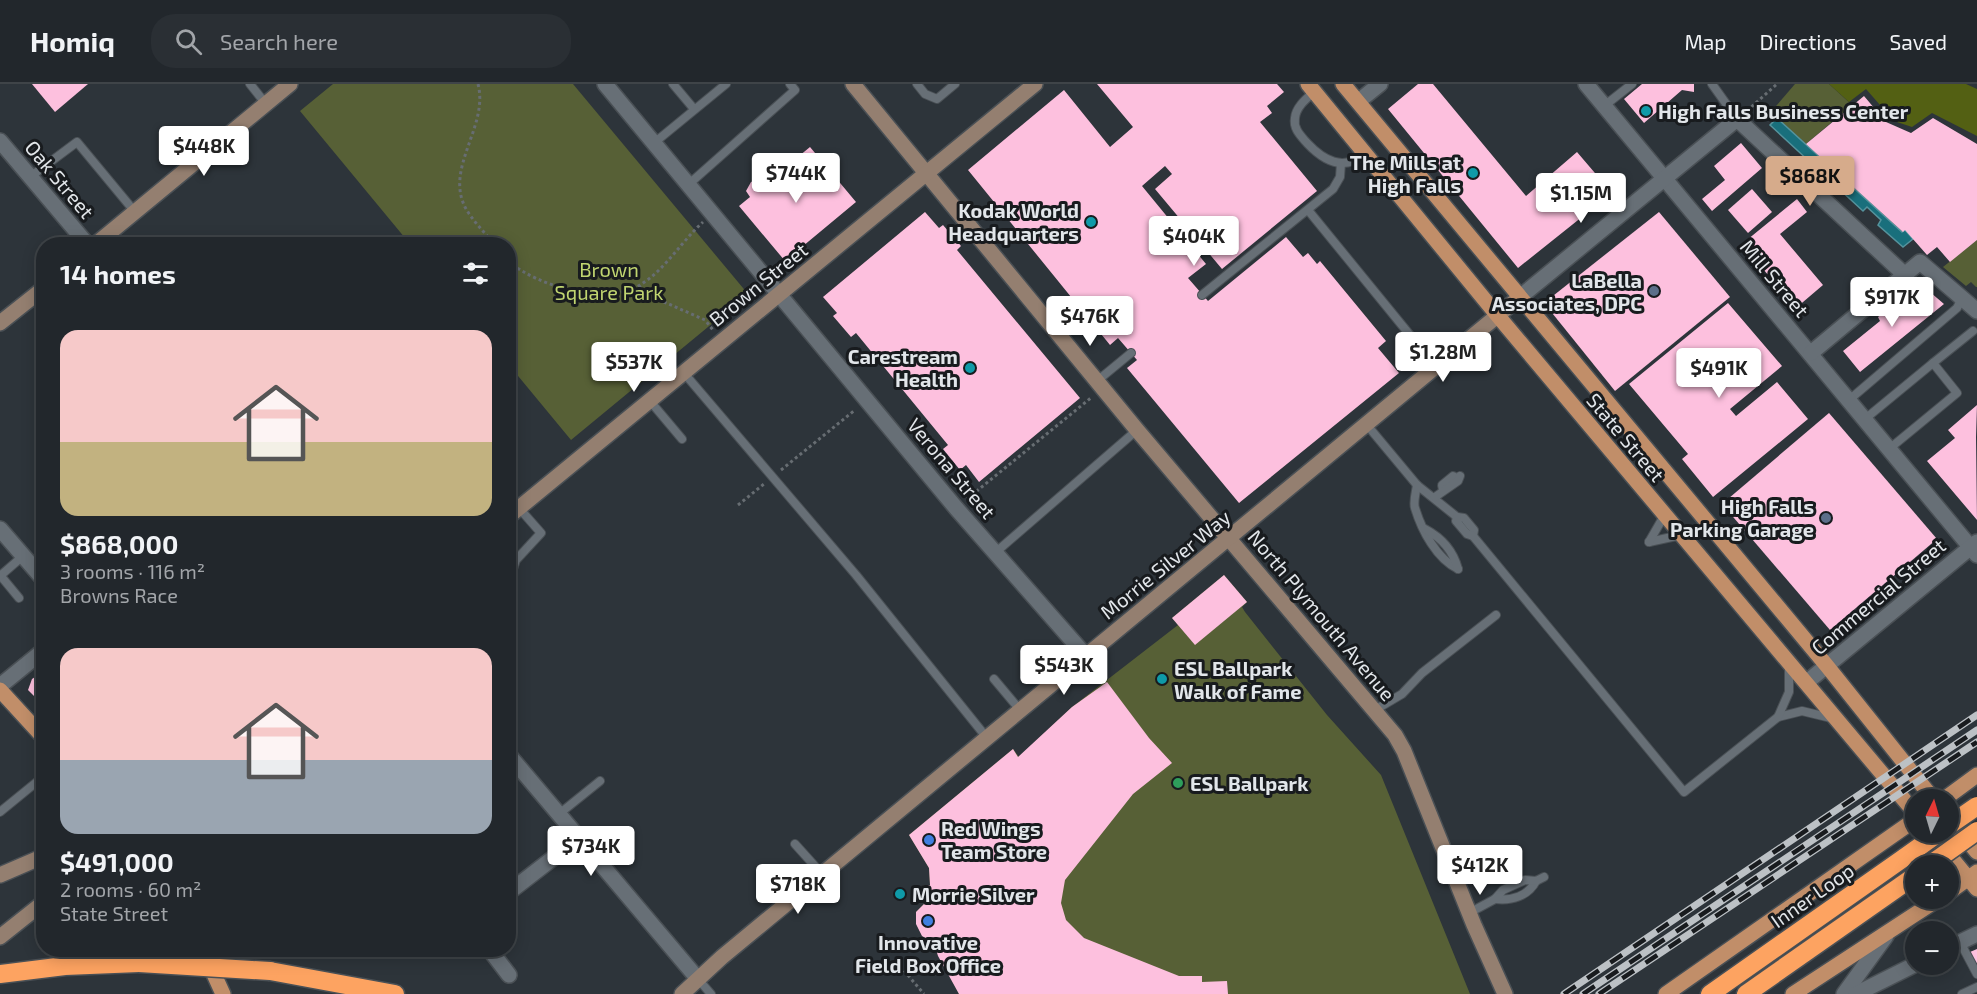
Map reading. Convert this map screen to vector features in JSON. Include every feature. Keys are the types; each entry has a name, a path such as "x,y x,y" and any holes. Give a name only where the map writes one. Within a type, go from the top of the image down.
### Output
{"highway":[{"path":"1959,818 1977,806"},
{"path":"1943,855 1977,831"},
{"name":"Inner Loop","path":"1710,994 1925,843"},
{"path":"1746,994 1905,883"},
{"path":"0,974 47,968 139,963 270,971 395,994"}],"main road":[{"path":"105,237 290,84"},
{"name":"North Plymouth Avenue","path":"853,84 1137,430 1375,710 1404,751 1469,913 1505,994"},
{"name":"Brown Street","path":"516,511 1035,84"},
{"name":"State Street","path":"1343,84 1827,666 1925,789"},
{"name":"State Street","path":"1311,88 1664,516 1807,682 1905,803"},
{"path":"0,324 36,295"},
{"name":"Morrie Silver Way","path":"682,994 822,874 1520,297"},
{"path":"0,688 36,731"},
{"path":"1958,789 1977,775"},
{"path":"1666,994 1905,825"},
{"path":"1959,830 1977,852"},
{"path":"1940,843 1974,880 1959,887"},
{"path":"17,867 36,852"},
{"path":"0,875 36,859"},
{"path":"0,937 36,908"},
{"path":"1793,994 1924,909"},
{"path":"206,957 223,994"}],"street":[{"name":"Verona Street","path":"604,84 956,508 1086,656"},
{"path":"1359,101 1380,84"},
{"name":"Mill Street","path":"1586,84 1889,449 1975,548"},
{"path":"1520,297 1741,115 1905,274"},
{"name":"Oak Street","path":"0,141 81,237"},
{"path":"1811,353 1920,262 1977,311"},
{"path":"0,529 36,571"},
{"name":"Commercial Street","path":"1807,682 1975,548"},
{"path":"0,688 36,657"},
{"path":"516,763 698,979"},
{"path":"516,887 579,838"},
{"path":"1844,994 1873,951 1892,930"},
{"path":"1959,943 1977,934"},
{"path":"495,957 509,975"},
{"path":"1856,994 1905,970"}],"lane":[{"path":"250,84 266,104"},
{"path":"673,84 694,109"},
{"path":"654,143 726,84"},
{"path":"688,184 795,90 790,84"},
{"path":"917,84 925,94 937,99 955,84"},
{"path":"1604,106 1632,84"},
{"path":"1712,84 1741,115"},
{"path":"1311,88 1294,119 1296,129 1321,157 1341,163 1355,161 1364,154"},
{"path":"30,177 77,142 135,212"},
{"path":"1202,295 1308,210 1338,182 1341,163"},
{"path":"1308,210 1414,340"},
{"path":"1849,400 1957,308 1962,298"},
{"path":"1865,419 1972,331"},
{"path":"1100,385 1131,353"},
{"path":"1889,449 1957,393 1933,363"},
{"path":"684,373 987,738"},
{"path":"650,401 682,439"},
{"path":"1367,425 1418,485 1458,517 1456,520 1467,534 1473,536 1684,792 1778,717 1806,711 1840,722"},
{"path":"996,552 1137,430"},
{"path":"1435,497 1458,481 1458,477"},
{"path":"1418,485 1414,507 1429,541 1445,563 1458,569 1455,556 1438,536 1425,529"},
{"path":"516,514 541,533 516,560"},
{"path":"1664,516 1649,542 1681,535"},
{"path":"19,598 0,575 23,556"},
{"path":"1375,710 1402,694 1422,673 1496,615"},
{"path":"1778,717 1789,692 1789,667 1785,657"},
{"path":"994,679 1020,711"},
{"path":"559,814 600,781"},
{"path":"0,812 36,783"},
{"path":"795,844 822,874"},
{"path":"1469,913 1496,899 1503,890 1525,880 1540,879 1530,891 1507,900 1496,899"},
{"path":"1959,951 1977,974"},
{"path":"698,979 711,994"},
{"path":"1962,994 1977,987"}],"path":[{"path":"478,84 481,106 459,181 466,209 488,237"},
{"path":"1741,115 1777,84"},
{"path":"516,266 535,279 576,291 614,292 639,286 664,264 687,236 713,213"},
{"path":"639,286 646,294 705,320 723,341"},
{"path":"956,508 1100,385"},
{"path":"738,505 868,400"},
{"path":"900,966 924,994"}],"green space":[{"name":"Brown Square Park","path":"333,84 573,84 748,294 571,440 516,373 516,237 404,237 300,111"},
{"path":"1795,84 1829,84 1852,105 1806,144 1770,113"},
{"path":"1829,84 1966,84 1977,89 1977,136 1932,113 1912,127 1894,121 1866,89 1849,102"},
{"path":"1977,240 1977,287 1971,282 1966,286 1943,267"},
{"name":"ESL Ballpark","path":"1224,575 1247,602 1242,607 1245,612 1327,715 1381,775 1470,994 959,994 934,943 928,941 919,930 916,912 924,904 922,886 930,885 929,868 909,835 1013,749 1019,757 1072,707 1178,625 1172,618"}],"water":[{"path":"1777,118 1902,232 1905,230 1913,239 1903,247 1878,225 1881,220 1867,207 1863,211 1770,125"}],"building":[{"path":"32,84 88,84 55,112"},
{"path":"1097,84 1277,84 1284,92 1267,106 1272,113 1260,122 1317,191 1222,269 1155,189 1172,174 1165,166 1142,186 1206,264 1188,278 1208,301 1286,237 1303,257 1308,253 1317,264 1320,261 1386,341 1378,348 1399,373 1239,503 1127,368 1137,360 1118,338 1110,345 968,170 1064,90 1110,147 1133,127"},
{"name":"The Mills at High Falls","path":"1418,84 1433,84 1526,196 1577,152 1612,193 1518,268 1388,109"},
{"name":"High Falls Business Center","path":"1642,84 1694,84 1694,92 1682,90 1644,123 1624,99"},
{"path":"1864,96 1886,122 1911,133 1933,118 1977,144 1977,240 1950,262 1937,247 1927,255 1905,230 1903,232 1806,144"},
{"path":"1741,143 1762,168 1712,211 1702,199 1725,180 1714,166"},
{"path":"810,147 856,202 785,261 739,206 750,197 746,191 751,182 761,178 765,184"},
{"path":"1752,189 1772,212 1748,233 1728,210"},
{"path":"1797,199 1807,212 1780,234 1823,285 1796,308 1742,244"},
{"name":"Carestream Health","path":"925,212 939,228 943,225 961,246 957,250 1080,398 979,482 966,465 960,470 943,449 948,445 856,333 851,337 833,316 837,313 823,297"},
{"path":"1659,212 1730,297 1615,391 1544,303"},
{"path":"1923,286 1944,304 1860,372 1843,351 1880,321 1878,317 1884,312 1887,316"},
{"path":"1728,303 1782,366 1730,409 1736,416 1777,382 1808,419 1713,497 1682,459 1688,454 1629,384"},
{"path":"1977,405 1977,520 1927,461 1955,438 1948,430"},
{"name":"High Falls Parking Garage","path":"1829,413 1937,539 1830,630 1722,504"},
{"path":"1224,575 1247,602 1195,645 1172,618"},
{"path":"36,676 36,698 28,690 32,679"},
{"path":"1107,682 1149,738 1172,763 1133,794 1065,880 1061,903 1066,920 1084,938 1179,976 1202,976 1202,982 1227,981 1228,994 959,994 938,956 934,943 922,936 916,924 916,912 924,904 922,886 930,885 929,868 909,835 1013,749 1018,757 1072,707"},
{"path":"1977,949 1977,966 1970,952"}],"railway":[{"path":"1564,994 1977,715"},
{"path":"1583,994 1977,730"},
{"path":"1599,994 1977,742"}],"place":[{"name":"High Falls Business Center","path":"1646,111"},
{"name":"The Mills at High Falls","path":"1473,173"},
{"name":"Kodak World Headquarters","path":"1091,222"},
{"name":"LaBella Associates, DPC","path":"1654,291"},
{"name":"Carestream Health","path":"970,368"},
{"name":"High Falls Parking Garage","path":"1826,518"},
{"name":"ESL Ballpark Walk of Fame","path":"1162,679"},
{"name":"ESL Ballpark","path":"1178,783"},
{"name":"Red Wings Team Store","path":"929,840"},
{"name":"Morrie Silver","path":"900,894"},
{"name":"Innovative Field Box Office","path":"928,921"}]}
